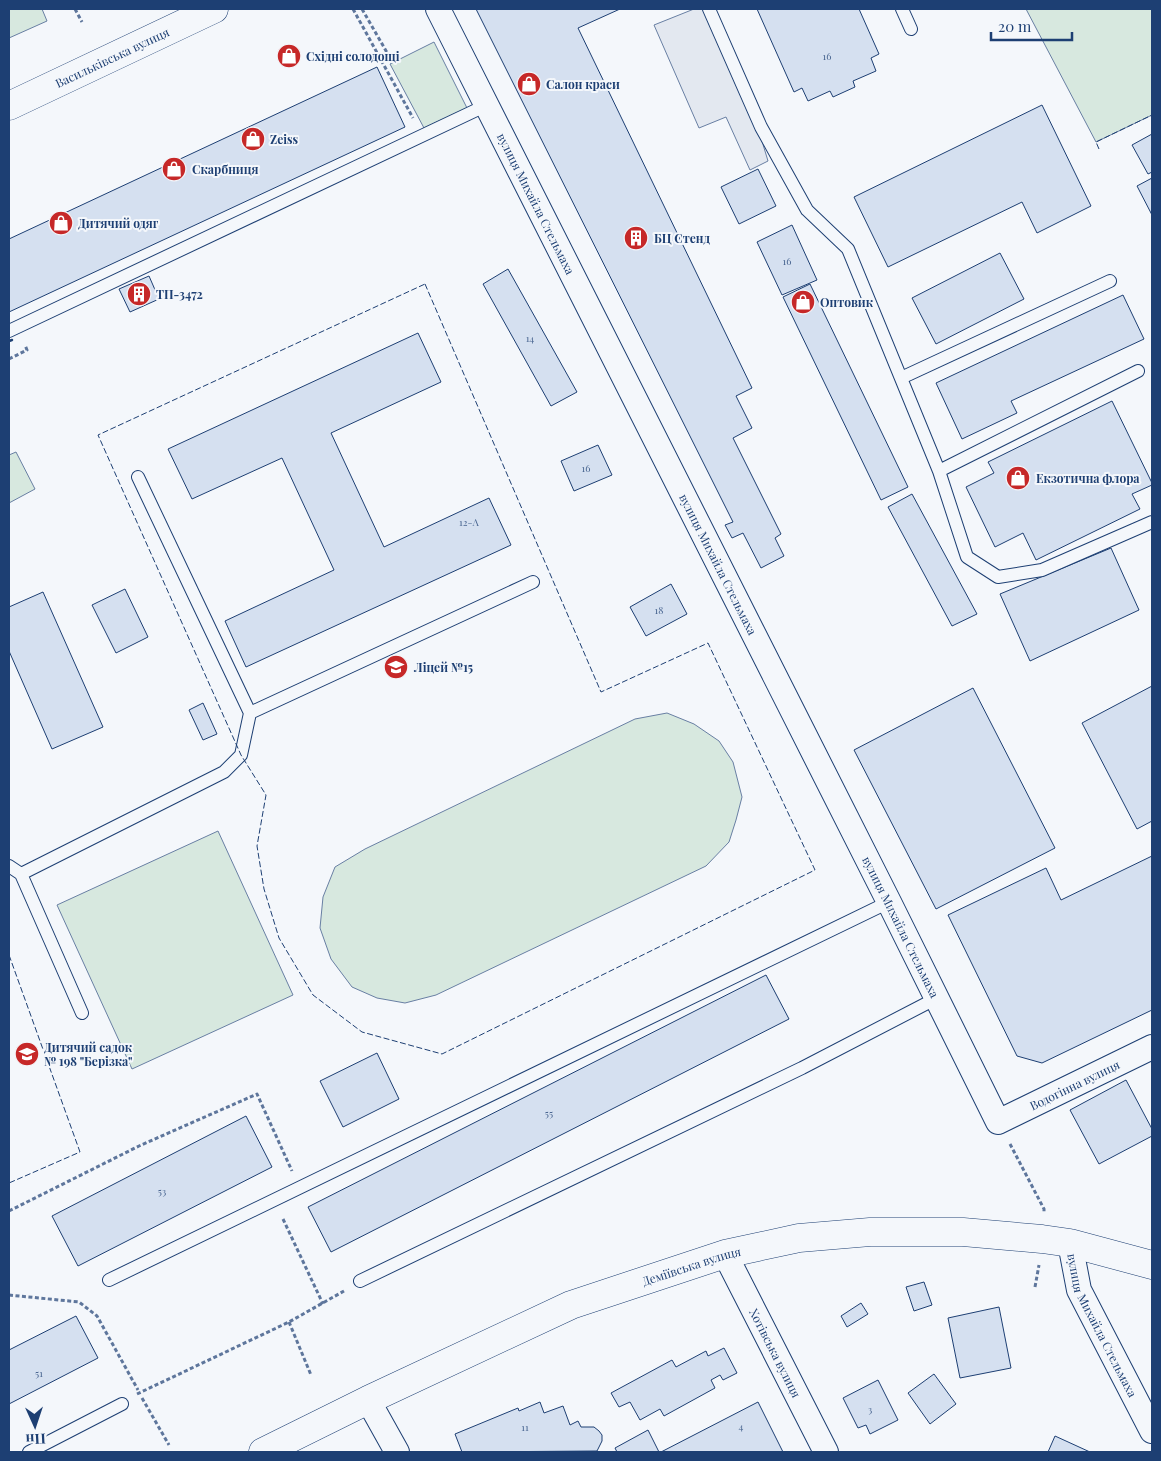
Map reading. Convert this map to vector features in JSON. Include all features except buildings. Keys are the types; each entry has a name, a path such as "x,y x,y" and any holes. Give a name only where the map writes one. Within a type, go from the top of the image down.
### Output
{"street":[{"name":"Васильківська вулиця","path":"9,106 214,9"},
{"name":"вулиця Михайла Стельмаха","path":"438,9 889,902 998,1122"},
{"name":"Водогінна вулиця","path":"998,1122 1152,1047"},
{"name":"Деміївська вулиця","path":"263,1452 368,1400 571,1305 725,1254 800,1238 870,1232 963,1232 1070,1243 1152,1265"},
{"name":"вулиця Михайла Стельмаха","path":"1070,1243 1079,1290 1152,1431"},
{"name":"Хотівська вулиця","path":"725,1254 826,1452"},
{"path":"368,1400 397,1452"}],"lane":[{"path":"709,9 761,128 807,210 848,249 939,471 968,557 998,577 1042,570 1152,522"},
{"path":"902,9 911,29"},
{"path":"9,331 486,105"},
{"path":"900,378 1110,281"},
{"path":"939,471 1138,371"},
{"path":"21,874 224,772 241,755 250,713 138,477"},
{"path":"250,713 533,582"},
{"path":"9,866 21,874 82,1014"},
{"path":"108,1280 889,902"},
{"path":"360,1281 802,1068 937,998"},
{"path":"29,1452 122,1404"}],"path":[{"path":"75,9 82,22"},
{"path":"353,9 413,118"},
{"path":"362,9 389,56"},
{"path":"9,359 28,350"},
{"path":"9,1211 139,1146 257,1094 300,1187"},
{"path":"998,1122 1044,1209"},
{"path":"122,1404 139,1392 289,1322 323,1304 274,1200"},
{"path":"9,1295 79,1302 97,1316 169,1445"},
{"path":"289,1322 310,1375"}],"shaded area":[{"path":"9,9 42,9 47,21 9,38"},
{"path":"694,9 704,9 755,118 768,161 750,170 726,117 699,128 654,25"},
{"path":"1026,9 1152,9 1152,115 1096,142"},
{"path":"434,42 467,108 424,128 390,64"},
{"path":"16,452 35,489 9,503 9,455"},
{"path":"667,713 694,724 719,741 733,762 742,797 729,842 706,866 436,995 405,1003 377,998 352,987 331,959 320,928 323,897 335,867 365,849 635,719"},
{"path":"218,831 293,995 132,1069 57,905"}],"fence":[{"path":"1099,149 1096,142 1152,115"},
{"path":"425,284 601,692 708,643 815,870 442,1054 362,1032 313,995 279,938 264,889 257,846 266,795 241,755 98,435 425,284"},
{"path":"9,955 80,1152 9,1183"}],"place":[{"name":"Східні солодощі","path":"289,56"},
{"name":"Салон краси","path":"529,84"},
{"name":"Zeiss","path":"253,139"},
{"name":"Скарбниця","path":"174,169"},
{"name":"Дитячий одяг","path":"61,223"},
{"name":"БЦ Стенд","path":"636,238"},
{"name":"ТП-3472","path":"139,294"},
{"name":"Оптовик","path":"803,302"},
{"name":"Екзотична флора","path":"1018,478"},
{"name":"Ліцей №15","path":"396,667"},
{"name":"Дитячий садок № 198 \"Берізка\"","path":"27,1054"}]}
